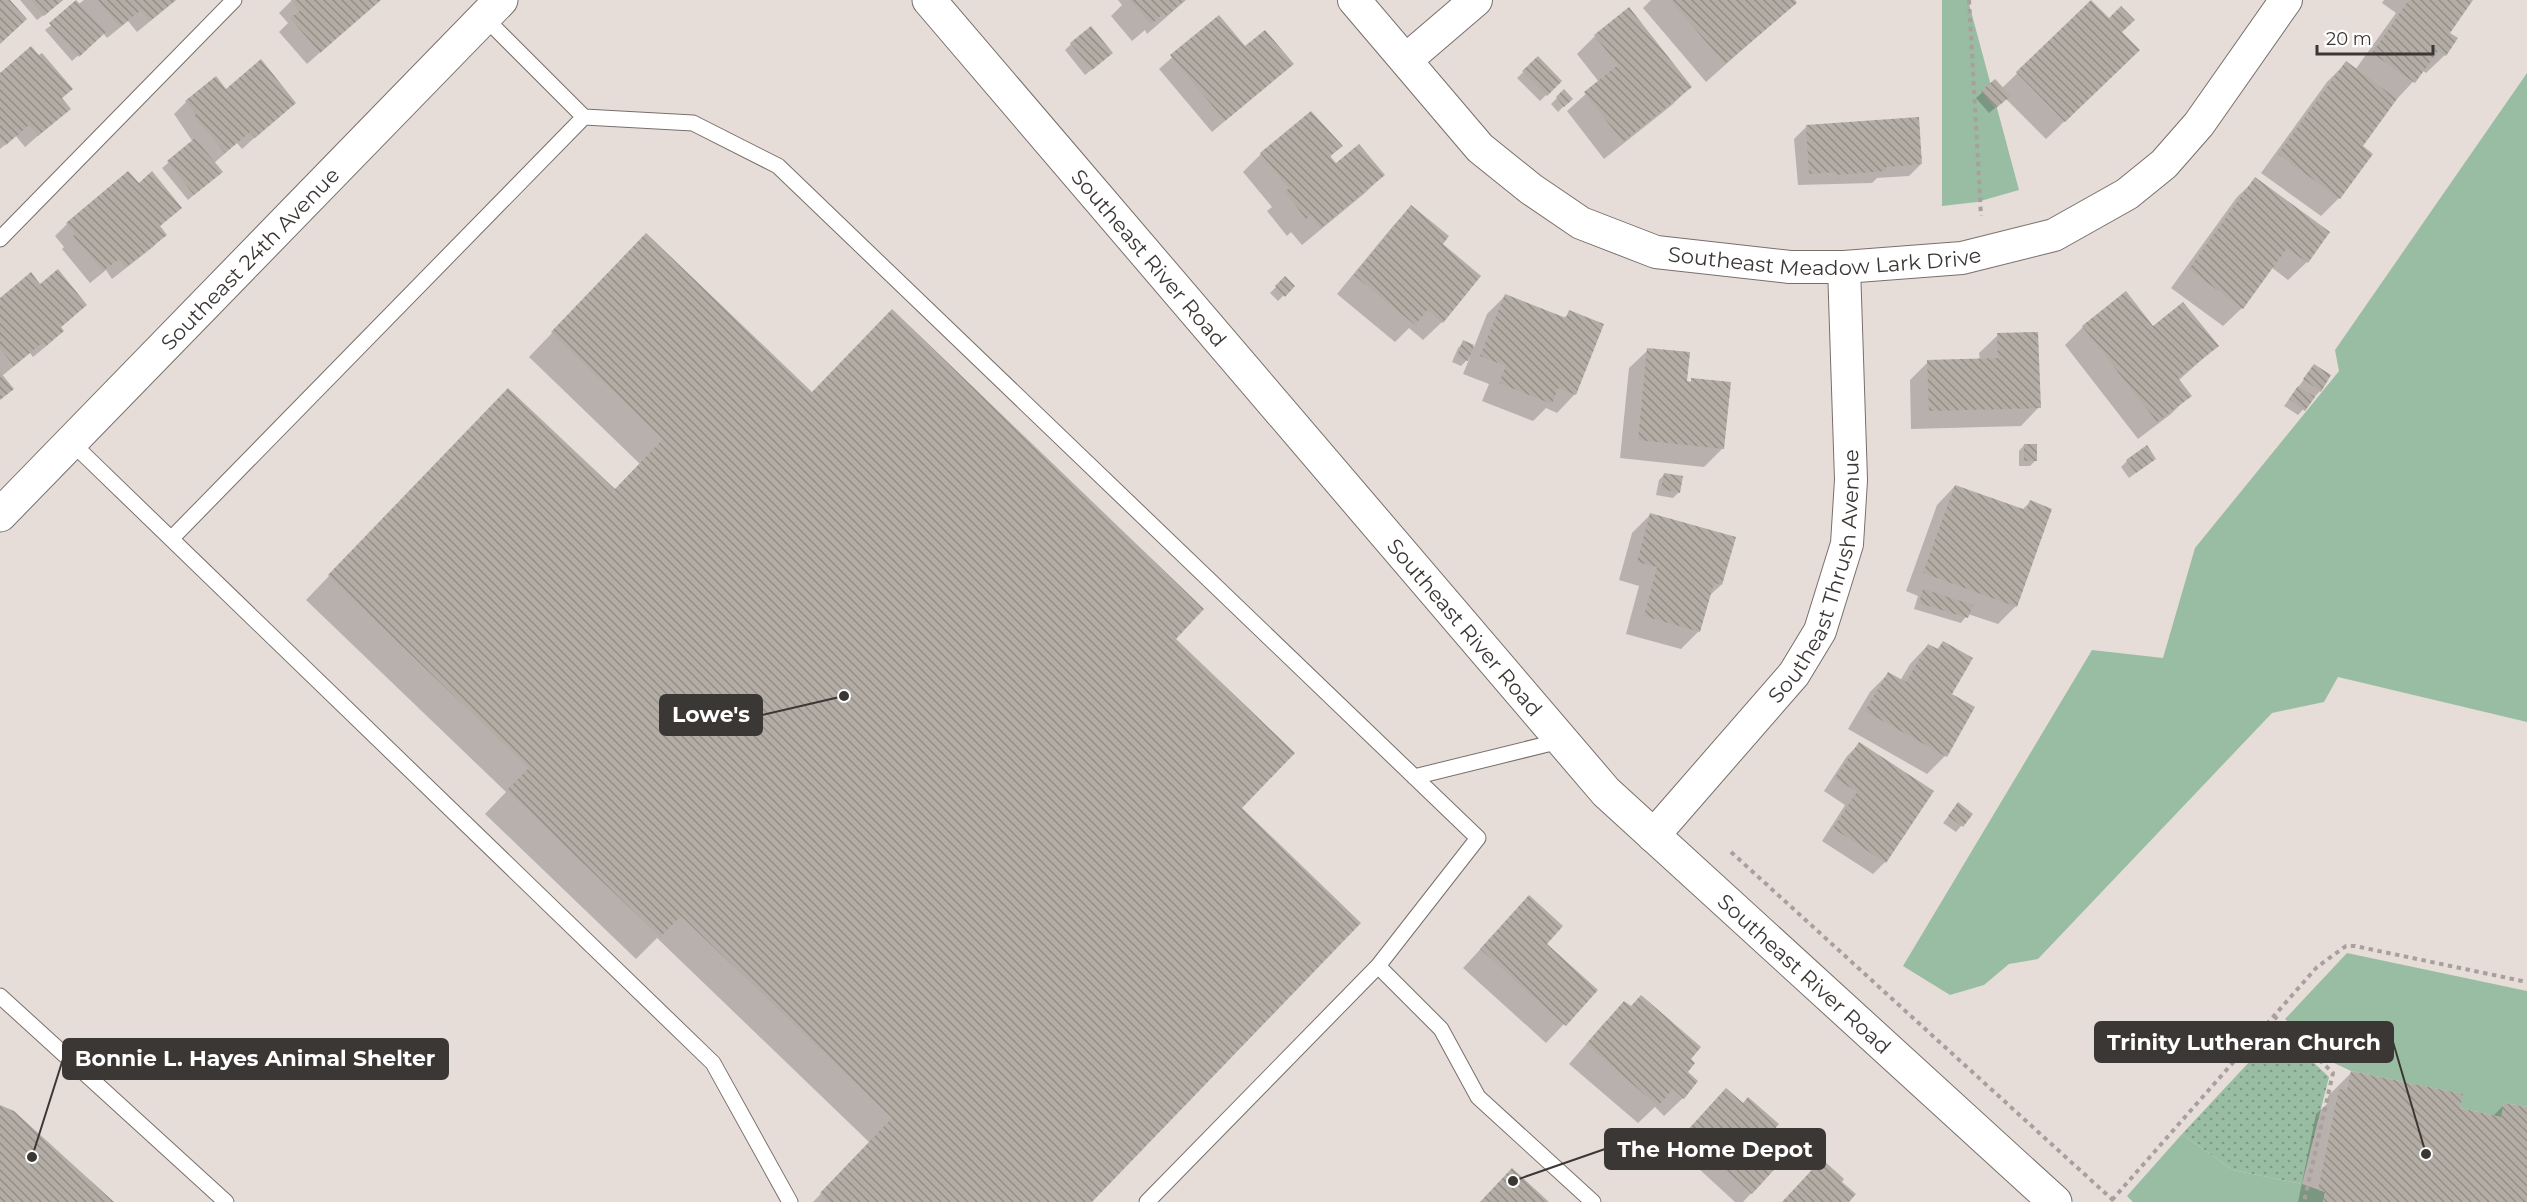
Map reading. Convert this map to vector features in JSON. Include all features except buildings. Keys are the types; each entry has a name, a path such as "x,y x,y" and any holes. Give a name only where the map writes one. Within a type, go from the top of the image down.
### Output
{"main road":[{"name":"Southeast River Road","path":"929,0 1560,741 1606,792 2055,1202"},
{"name":"Southeast 24th Avenue","path":"0,515 492,8"}],"street":[{"name":"Southeast Meadow Lark Drive","path":"1354,0 1480,148 1531,189 1581,223 1656,252 1790,267 1844,267 1962,258 2054,235 2127,195 2164,164 2199,124 2286,0"},
{"path":"1406,60 1476,0"},
{"name":"Southeast Thrush Avenue","path":"1653,836 1794,674 1820,631 1847,544 1851,480 1844,267"}],"lane":[{"path":"0,239 234,0"},
{"path":"492,8 584,117 693,123 778,166 1478,838 1378,966 1147,1202"},
{"path":"171,539 584,117"},
{"path":"71,442 713,1063 790,1202"},
{"path":"1414,777 1560,741"},
{"path":"1378,966 1441,1029 1478,1097 1593,1202"},
{"path":"0,996 226,1202"}],"path":[{"path":"1969,0 1983,253"},
{"path":"1731,852 2114,1201 2317,967 2346,946 2527,982"},
{"path":"2274,1016 2333,1073 2304,1202"}],"green space":[{"path":"1942,0 1968,0 2019,190 1977,202 1942,206"},
{"path":"2527,73 2527,722 2338,677 2324,702 2272,713 2038,959 2009,964 1984,985 1950,995 1903,966 2092,650 2163,658 2195,548 2339,371 2335,350"},
{"path":"2347,953 2527,991 2527,1107 2504,1103 2501,1117 2460,1108 2462,1094 2351,1071 2334,1063 2285,1019"},
{"path":"2279,1030 2329,1077 2302,1184 2233,1170 2182,1134"},
{"path":"2182,1134 2233,1170 2302,1184 2325,1192 2323,1202 2133,1202 2127,1196"}],"place":[{"name":"Lowe's","path":"844,696"},
{"name":"Trinity Lutheran Church","path":"2426,1154"},
{"name":"Bonnie L. Hayes Animal Shelter","path":"32,1157"},
{"name":"The Home Depot","path":"1513,1181"}]}
